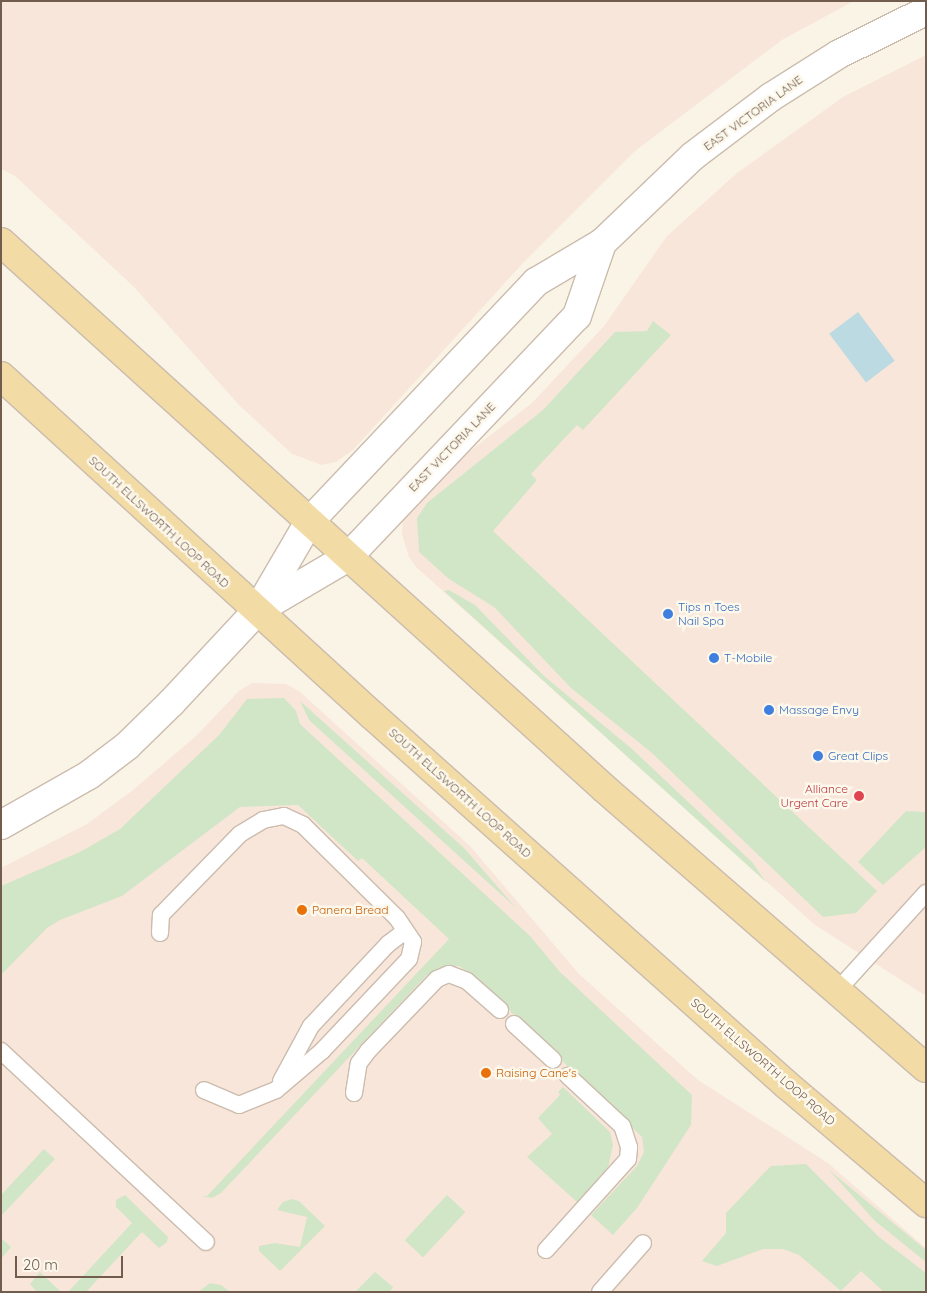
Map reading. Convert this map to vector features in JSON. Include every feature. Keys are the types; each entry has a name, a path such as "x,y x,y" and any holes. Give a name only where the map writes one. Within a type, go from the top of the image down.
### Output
{"main road":[{"path":"1,242 348,557 836,992 926,1068"},
{"name":"SOUTH ELLSWORTH LOOP ROAD","path":"1,376 257,611 788,1086 926,1203"}],"street":[{"name":"EAST VICTORIA LANE","path":"1,825 50,800 127,746 257,611 309,522 536,282 602,243 694,156 771,97 839,54 926,11"},
{"name":"EAST VICTORIA LANE","path":"257,611 348,557 577,316 602,243"}],"lane":[{"path":"160,933 162,915 240,834 263,820 284,816 304,825 397,918 413,942 409,959 322,1051 276,1090 239,1105 204,1090"},
{"path":"836,992 926,893"},
{"path":"276,1090 311,1026 388,944 405,931"},
{"path":"354,1092 360,1064 368,1051 437,979 449,974 467,981 500,1010"},
{"path":"514,1024 552,1060"},
{"path":"1,1051 206,1242"},
{"path":"546,1250 628,1159 629,1147 622,1126 568,1076"},
{"path":"600,1292 643,1243"}],"shaded area":[{"path":"1,1 854,1 782,40 635,151 523,263 353,450 336,462 322,465 292,454 239,405 134,287 15,176 1,169"},
{"path":"926,55 926,996 815,925 416,567 409,557 402,534 403,517 425,486 532,403 604,326 667,236 737,173 843,97"},
{"path":"252,683 286,684 299,691 470,846 579,974 698,1080 828,1163 926,1248 926,1292 1,1292 1,868 87,824 133,790 196,736 239,691"}],"green space":[{"path":"653,321 671,335 583,430 577,425 531,474 537,480 493,531 877,891 856,913 823,917 652,753 571,688 494,607 449,579 419,552 417,518 427,503 543,410 615,332 647,331"},
{"path":"449,590 475,605 544,676 632,749 752,862 766,882 444,591"},
{"path":"284,698 296,711 300,724 530,936 560,972 692,1095 691,1125 637,1208 613,1235 591,1215 637,1166 644,1152 642,1137 471,974 459,966 444,966 426,976 221,1193 212,1198 201,1196 207,1196 449,939 362,858 358,861 298,805 240,807 122,896 60,920 47,928 1,975 1,886 80,852 120,829 219,735 247,699"},
{"path":"300,701 464,848 516,908 309,720"},
{"path":"906,811 926,812 926,847 883,885 858,862"},
{"path":"563,1087 610,1132 613,1145 608,1168 577,1202 527,1157 552,1134 538,1118 560,1095 558,1092"},
{"path":"44,1149 55,1159 1,1216 1,1195"},
{"path":"806,1164 879,1237 926,1273 926,1292 884,1292 861,1271 841,1291 799,1255 783,1249 763,1249 717,1266 702,1261 726,1233 726,1213 771,1166"},
{"path":"829,1170 926,1250 926,1262 875,1221"},
{"path":"125,1195 168,1237 167,1242 159,1248 142,1232 86,1292 68,1292 132,1223 116,1207 116,1200"},
{"path":"447,1195 465,1212 423,1257 405,1240"},
{"path":"292,1199 299,1201 325,1226 280,1271 259,1251 259,1246 275,1243 300,1247 307,1217 277,1210 283,1202"},
{"path":"1,1238 11,1247 1,1259"},
{"path":"40,1272 61,1292 37,1292 30,1284"},
{"path":"375,1272 393,1287 390,1292 355,1292"},
{"path":"210,1283 221,1285 230,1292 198,1292"}],"water":[{"path":"858,312 895,361 866,382 829,334"}],"place":[{"name":"Tips n Toes Nail Spa","path":"668,614"},
{"name":"T-Mobile","path":"714,658"},
{"name":"Massage Envy","path":"769,710"},
{"name":"Great Clips","path":"818,756"},
{"name":"Alliance Urgent Care","path":"859,796"},
{"name":"Panera Bread","path":"302,910"},
{"name":"Raising Cane's","path":"486,1073"}]}
